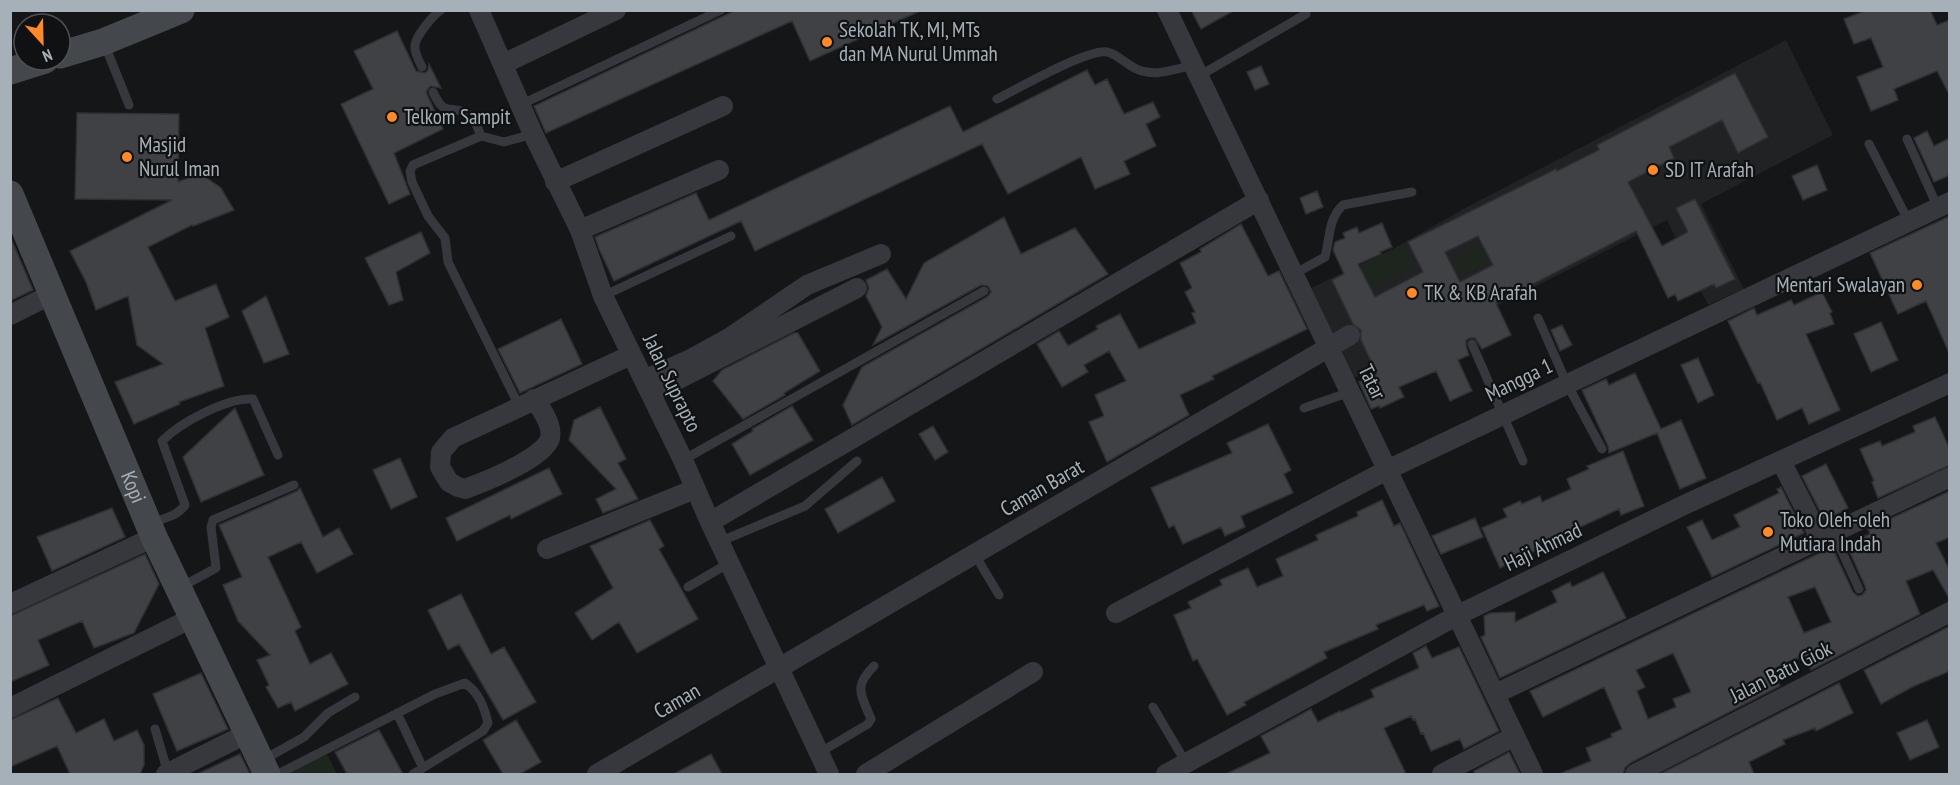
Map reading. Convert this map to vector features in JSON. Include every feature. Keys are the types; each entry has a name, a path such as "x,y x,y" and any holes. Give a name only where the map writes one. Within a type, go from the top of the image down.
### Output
{"street":[{"path":"72,51 103,42 181,10"},
{"name":"Jalan Suprapto","path":"479,10 555,182 580,230 603,296 683,460 719,542 829,774"},
{"path":"503,64 616,10"},
{"name":"Tatar","path":"1167,10 1533,774"},
{"path":"555,182 723,106"},
{"path":"580,230 719,170"},
{"name":"Kopi","path":"10,194 151,531 248,733 269,770"},
{"path":"710,522 1259,200"},
{"name":"Mangga 1","path":"1116,613 1388,470 1944,205"},
{"path":"647,387 729,338 807,285 881,254"},
{"path":"647,387 857,288"},
{"path":"10,315 52,294"},
{"name":"Caman Barat","path":"780,669 1350,335"},
{"path":"526,402 542,411 550,430 550,439 544,448 512,469 465,489 449,482 441,467 441,452 458,435 526,402 631,355"},
{"name":"Haji Ahmad","path":"1166,774 1458,615 1950,383"},
{"path":"1781,461 1826,535"},
{"path":"1495,694 1950,477"},
{"path":"547,549 695,489"},
{"path":"10,604 151,531"},
{"name":"Jalan Batu Giok","path":"1635,774 1950,612"},
{"path":"10,708 192,618"},
{"name":"Caman","path":"597,774 780,669"},
{"path":"867,774 1033,672"},
{"path":"167,774 248,733"},
{"path":"1442,774 1515,736"}],"lane":[{"path":"422,67 415,51 415,42 434,14 441,10"},
{"path":"520,105 721,10"},
{"path":"997,99 1081,58 1098,53 1107,52 1139,71 1153,74 1196,71 1306,15"},
{"path":"103,42 129,105"},
{"path":"433,92 439,104 445,109 467,113 473,118 481,136"},
{"path":"526,402 448,262 444,238 428,216 412,182 410,171 414,165 481,136 504,142 533,134"},
{"path":"1907,139 1944,205"},
{"path":"1869,144 1909,222"},
{"path":"1294,274 1325,257 1335,212 1343,205 1412,192"},
{"path":"603,296 731,236"},
{"path":"683,460 984,291"},
{"path":"1538,318 1567,384 1602,448"},
{"path":"1472,344 1523,460"},
{"path":"1304,408 1350,392"},
{"path":"151,531 185,506 162,441 175,428 208,411 245,398 253,399 278,455"},
{"path":"719,542 805,506 857,461"},
{"path":"179,589 216,568 211,527 213,520 294,485"},
{"path":"1826,535 1859,589"},
{"path":"975,555 999,595"},
{"path":"688,587 729,563"},
{"path":"819,753 868,724 871,719 860,689 862,678 874,666"},
{"path":"269,770 465,682 476,690 488,723 483,731 412,774"},
{"path":"269,770 328,713 355,697"},
{"path":"1153,707 1186,763"},
{"path":"397,713 423,768"},
{"path":"155,729 167,774"}],"shaded area":[{"name":"SD IT Arafah","path":"1786,40 1833,135 1701,204 1744,289 1708,305 1667,220 1354,378 1311,288 1391,250 1469,206"},
{"path":"1404,245 1414,266 1374,287 1364,266"},
{"path":"1480,246 1488,263 1461,277 1453,259"},
{"path":"327,754 337,774 287,773"}],"building":[{"path":"736,10 922,10 810,61 792,21 546,133 534,106"},
{"path":"1191,10 1235,10 1201,29"},
{"path":"1867,10 1930,10 1937,25 1950,20 1950,96 1937,71 1894,89 1898,100 1871,111 1857,77 1883,67 1871,38 1854,44 1844,19"},
{"name":"Telkom Sampit","path":"397,31 416,71 425,73 429,64 441,88 430,86 426,92 443,129 394,153 410,194 389,204 341,104 373,89 354,51"},
{"path":"1261,66 1269,84 1255,90 1247,72"},
{"path":"1087,70 1095,85 1107,79 1124,114 1153,102 1160,117 1146,124 1156,146 1124,161 1130,174 1095,189 1081,157 1008,194 982,144 755,251 741,221 614,281 599,249 595,237 696,193 709,220 950,106 963,132"},
{"path":"1735,73 1768,137 1738,153 1722,120 1669,147 1674,158 1628,182 1662,246 1688,232 1676,208 1695,199 1735,279 1716,288 1714,284 1678,301 1675,294 1668,298 1636,231 1496,303 1511,335 1482,349 1475,338 1466,340 1469,355 1458,360 1472,391 1450,401 1436,371 1399,387 1404,397 1380,408 1379,406 1371,409 1359,382 1377,374 1361,340 1361,330 1353,324 1332,280 1344,274 1333,250 1335,242 1345,238 1343,233 1357,227 1359,233 1382,223 1392,247 1358,264 1375,297 1423,272 1408,242 1599,150 1597,145","holes":["1478,236 1493,265 1460,282 1445,252"]},
{"path":"77,113 179,114 178,182 200,173 221,188 234,210 192,225 148,247 175,301 216,284 229,317 205,328 224,386 179,402 180,404 134,424 115,382 163,364 137,345 128,296 96,310 86,282 70,251 172,200 75,199"},
{"path":"1927,131 1934,146 1950,138 1950,175 1934,182 1914,138"},
{"path":"1817,165 1827,190 1803,200 1792,176"},
{"path":"1317,191 1323,207 1306,214 1300,198"},
{"path":"1950,216 1950,355 1926,301 1898,314 1870,253"},
{"path":"1004,217 1021,254 1075,228 1108,274 852,425 843,405 862,367 987,297 991,292 988,286 981,285 873,345 882,327 866,296 869,288 866,280 887,269 906,299 924,263"},
{"path":"1241,224 1268,276 1279,271 1307,329 1212,376 1214,379 1180,395 1189,415 1107,462 1089,422 1104,416 1095,395 1126,381 1109,351 1084,365 1088,372 1062,387 1037,344 1059,331 1068,346 1098,329 1096,326 1120,314 1139,349 1196,323 1192,313 1195,312 1185,292 1192,288 1180,263 1201,252 1200,249"},
{"path":"421,232 430,253 396,272 403,300 389,305 365,258"},
{"path":"10,236 33,290 10,301"},
{"path":"1822,292 1832,312 1830,313 1834,324 1806,334 1840,410 1809,424 1802,408 1777,420 1728,321 1754,308 1757,315 1791,300 1794,305"},
{"path":"266,296 289,354 264,363 242,311"},
{"path":"561,319 582,364 520,393 498,349"},
{"path":"1881,322 1898,360 1871,372 1854,334"},
{"path":"1562,325 1572,345 1560,351 1551,330"},
{"path":"798,333 820,371 784,393 785,395 743,419 713,381 722,370"},
{"path":"1698,358 1714,395 1698,403 1681,365"},
{"path":"1635,373 1661,429 1681,420 1706,478 1680,489 1657,433 1609,453 1608,446 1582,390 1606,379 1609,385"},
{"path":"792,406 813,440 750,475 732,444 753,431 752,429"},
{"path":"600,407 626,459 618,463 638,499 603,513 596,499 616,489 569,440 574,420"},
{"path":"235,408 264,475 201,502 183,457"},
{"path":"1935,417 1950,450 1950,465 1878,498 1872,482 1874,481 1860,449 1880,441 1882,446 1915,432 1913,426"},
{"path":"1268,424 1291,470 1284,474 1293,493 1241,516 1245,527 1225,536 1221,527 1183,544 1174,525 1169,528 1151,488 1232,453 1227,443"},
{"path":"933,426 948,452 935,460 919,434"},
{"path":"1623,451 1644,506 1621,515 1619,509 1500,568 1482,528 1507,517 1503,509 1520,501 1522,504 1540,496 1542,502 1571,489 1567,479 1589,469 1587,466"},
{"path":"400,458 417,497 391,509 373,470"},
{"path":"1826,464 1848,508 1825,521 1802,476"},
{"path":"549,468 562,494 511,519 510,515 457,541 446,518"},
{"path":"882,477 895,501 838,533 825,509"},
{"path":"1781,487 1804,533 1712,577 1687,527 1702,520 1712,540 1740,527 1734,515 1779,493 1777,489"},
{"path":"300,488 323,537 339,528 353,554 317,573 301,542 268,557 301,627 295,631 310,664 331,653 348,684 295,711 291,702 278,708 266,687 269,685 257,660 270,655 238,621 223,585 242,577 219,525"},
{"path":"1950,491 1950,537 1936,543 1950,571 1950,600 1933,570 1906,581 1920,614 1811,670 1806,657 1800,660 1799,657 1773,669 1780,686 1630,763 1623,774 1559,774 1591,761 1586,748 1612,737 1611,734 1622,729 1604,687 1543,717 1530,691 1826,550 1827,552 1833,549 1853,592 1858,596 1862,595 1866,590 1865,586 1846,544 1870,534 1868,529","holes":["1815,587 1831,622 1804,633 1788,597","1673,653 1691,692 1673,699 1676,707 1648,719 1637,691 1645,687 1636,670"]},
{"path":"1382,500 1394,526 1400,523 1439,606 1427,611 1424,605 1376,625 1378,629 1324,652 1327,658 1244,702 1246,705 1227,715 1197,659 1193,661 1174,615 1191,608 1188,602 1222,585 1220,580 1248,568 1257,587 1283,576 1276,559 1318,540 1316,535 1358,516 1357,512"},
{"path":"112,508 125,537 52,571 37,537"},
{"path":"1475,518 1483,537 1441,554 1432,536"},
{"path":"650,520 664,546 659,549 698,619 637,653 619,622 592,640 575,613 613,588 590,546"},
{"path":"145,554 159,584 134,633 94,648 82,621 38,640 49,665 10,682 10,616"},
{"path":"1603,572 1626,618 1500,678 1481,637 1485,635 1484,616 1490,613 1515,612 1515,622 1557,602 1552,591 1570,582 1572,587"},
{"path":"461,594 491,654 504,647 536,702 503,720 459,644 448,650 428,610"},
{"path":"1950,626 1950,671 1914,686 1881,704 1864,670"},
{"path":"1426,646 1432,658 1459,647 1499,731 1464,749 1460,739 1431,751 1415,719 1413,720 1411,716 1384,728 1406,774 1226,774 1270,753 1261,736 1311,709 1318,722 1374,697 1371,690 1419,668 1413,653"},
{"path":"201,673 228,729 177,751 153,694"},
{"path":"1839,683 1853,713 1816,731 1815,728 1783,740 1785,744 1749,762 1754,774 1660,774"},
{"path":"58,698 76,733 104,719 114,741 137,730 144,745 144,765 140,774 70,774 57,746 10,767 10,720"},
{"path":"516,720 541,762 520,774 503,774 483,740"},
{"path":"1927,720 1939,747 1910,760 1897,733"},
{"path":"379,730 403,774 347,774 335,752"},
{"path":"1509,752 1520,774 1475,774 1474,771"},
{"path":"240,754 250,774 197,774"},
{"path":"711,754 722,774 674,774"}],"place":[{"name":"Sekolah TK, MI, MTs dan MA Nurul Ummah","path":"827,42"},
{"name":"Telkom Sampit","path":"392,117"},
{"name":"Masjid Nurul Iman","path":"127,157"},
{"name":"SD IT Arafah","path":"1653,170"},
{"name":"Mentari Swalayan","path":"1917,285"},
{"name":"TK & KB Arafah","path":"1412,293"},
{"name":"Toko Oleh-oleh Mutiara Indah","path":"1768,532"}]}
